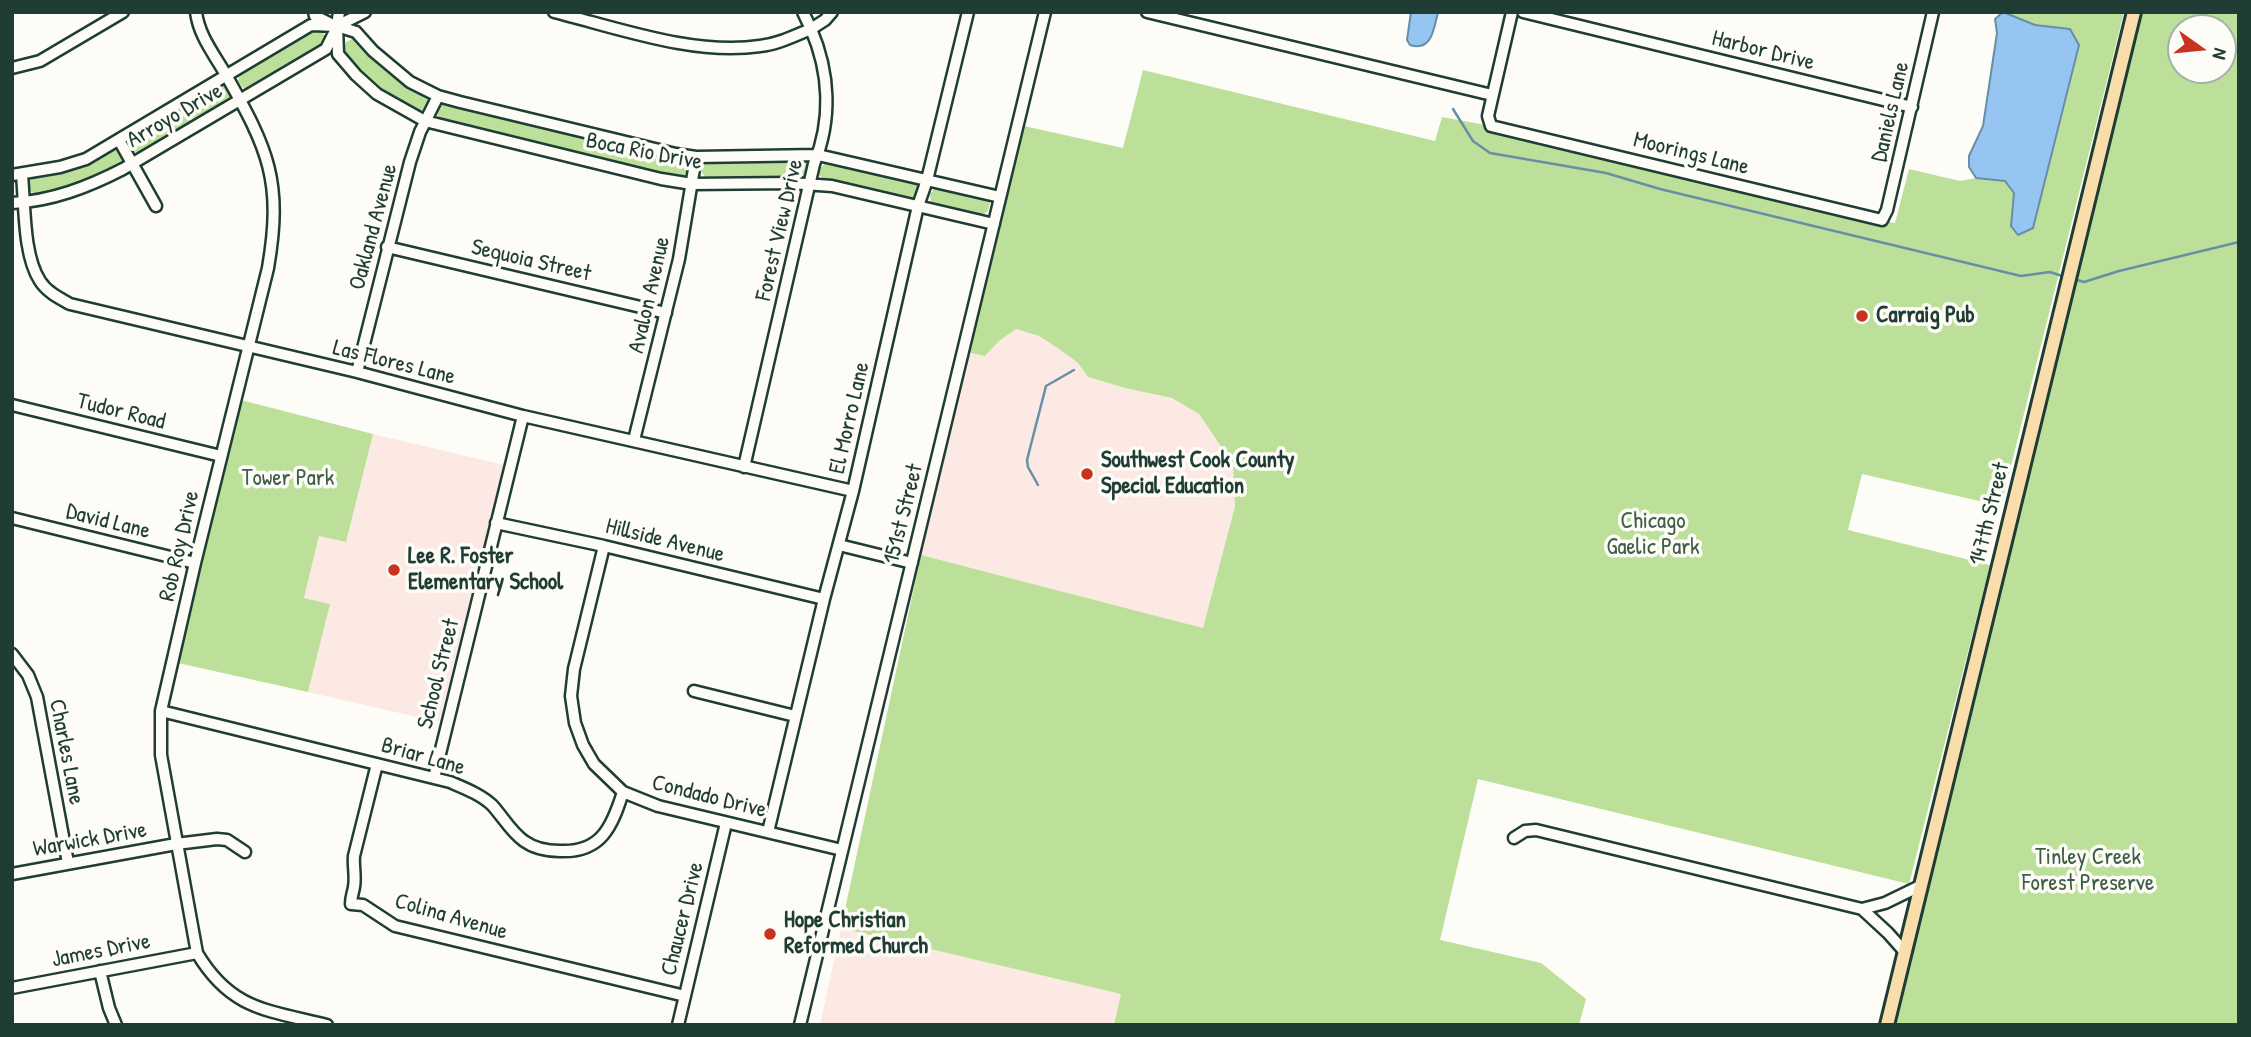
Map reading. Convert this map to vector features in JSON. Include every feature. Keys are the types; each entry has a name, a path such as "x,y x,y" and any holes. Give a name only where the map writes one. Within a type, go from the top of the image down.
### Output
{"main road":[{"name":"147th Street","path":"1886,1025 2134,12"}],"street":[{"path":"12,68 40,61 123,12"},
{"name":"Rob Roy Drive","path":"196,12 201,33 262,142 271,171 275,203 270,258 161,711 161,755 197,953 222,988 244,1002 327,1025"},
{"name":"Boca Rio Drive","path":"314,12 315,16 356,32 373,51 410,82 438,96 662,151 696,157 818,155 1000,197"},
{"name":"Boca Rio Drive","path":"339,12 338,54 377,94 425,121 661,179 692,184 832,186 994,224"},
{"name":"Arroyo Drive","path":"17,175 86,159 311,25 337,26 365,12"},
{"path":"554,12 692,46 717,49 762,46 811,29 832,12"},
{"name":"Forest View Drive","path":"744,467 826,127 827,101 820,49 803,12"},
{"name":"El Morro Lane","path":"768,832 853,491 918,206 927,180 968,12"},
{"name":"151st Street","path":"800,1025 1045,12"},
{"path":"1147,12 1492,95 1512,12"},
{"name":"Harbor Drive","path":"1523,12 1912,107"},
{"name":"Daniels Lane","path":"1882,220 1887,210 1933,12"},
{"name":"Arroyo Drive","path":"12,203 70,192 96,183 326,49 337,26"},
{"name":"Moorings Lane","path":"1492,95 1488,116 1491,126 1882,220"},
{"name":"Oakland Avenue","path":"357,372 410,162 425,121 438,96"},
{"path":"120,140 156,206"},
{"name":"Avalon Avenue","path":"634,440 679,259 696,157"},
{"name":"Las Flores Lane","path":"17,175 25,202 33,268 41,283 53,295 70,304 357,372 523,416 853,491"},
{"name":"Sequoia Street","path":"387,247 666,313"},
{"name":"Tudor Road","path":"12,405 221,456"},
{"name":"School Street","path":"434,778 523,416"},
{"name":"David Lane","path":"12,518 195,563"},
{"name":"Hillside Avenue","path":"496,523 604,545 824,599"},
{"name":"Condado Drive","path":"604,545 571,696 575,723 594,764 623,792 658,806 842,850"},
{"path":"839,545 912,563"},
{"name":"Charles Lane","path":"12,654 28,676 37,697 68,863"},
{"path":"694,691 795,716"},
{"name":"Briar Lane","path":"161,711 450,782 491,804 522,839 547,851 589,849 600,839 611,822 623,792"},
{"name":"Colina Avenue","path":"377,764 354,856 351,904 363,905 394,926 684,996"},
{"name":"Chaucer Drive","path":"678,1025 726,823"},
{"path":"1514,838 1525,831 1536,830 1862,909 1885,903 1920,886"},
{"name":"Warwick Drive","path":"12,874 217,839 228,840 245,852"},
{"path":"1862,909 1905,951"},
{"name":"James Drive","path":"12,988 197,953"},
{"path":"100,971 116,1025"}],"shaded area":[{"name":"Southwest Cook County Special Education","path":"1016,329 1039,336 1059,349 1078,363 1088,377 1172,398 1199,414 1233,466 1235,506 1203,628 921,555 967,352 985,356 999,341"},
{"name":"Lee R. Foster Elementary School","path":"373,434 504,465 439,722 308,692 330,604 304,598 319,536 346,542"},
{"path":"841,928 1122,994 1114,1025 820,1025"}],"green space":[{"name":"Chicago Gaelic Park","path":"2006,12 2124,12 2001,506 1862,474 1848,530 1990,565 1909,884 1478,779 1440,940 1541,963 1586,999 1579,1025 1114,1025 1121,994 841,928 921,555 1203,628 1235,506 1233,466 1199,414 1172,398 1088,377 1078,363 1059,349 1039,336 1016,329 999,341 985,356 967,352 1024,126 1123,148 1143,70 1435,141 1442,117 1491,126 1895,223 1909,169 1960,181 1976,178 2005,181 2014,193 2011,226 2070,29 2035,25"},
{"name":"Tinley Creek Forest Preserve","path":"2140,12 2239,12 2239,1025 1895,1025"},
{"path":"312,30 323,33 326,38 324,46 245,90 238,81 240,72"},
{"path":"357,39 426,94 428,101 423,109 414,111 404,106 368,77 344,50 346,42"},
{"path":"218,85 228,87 231,96 228,103 142,153 135,152 130,144 131,137"},
{"path":"441,103 688,159 689,172 681,177 667,175 441,121 437,112"},
{"path":"112,148 119,150 124,160 108,173 64,190 49,193 30,191 29,183 33,176"},
{"path":"706,160 806,161 807,176 798,180 708,180 702,173 702,165"},
{"path":"827,162 918,183 919,192 913,199 907,199 827,181 819,175 821,167"},
{"path":"937,186 985,197 990,203 988,211 981,216 936,206 931,203 930,194"},
{"name":"Tower Park","path":"241,400 373,434 346,542 319,536 304,598 330,604 308,692 178,663"}],"water":[{"path":"1411,12 1438,12 1431,37 1423,45 1410,45 1407,40"},
{"path":"2003,12 2035,25 2070,29 2079,45 2033,228 2018,235 2011,226 2014,193 2005,181 1976,178 1969,167 1969,156 1983,126 1997,33 1995,19"}],"waterway":[{"path":"1453,109 1473,141 1490,153 1606,173 1660,189 2021,276 2050,272 2062,276"},
{"path":"2077,280 2084,282 2239,242"},
{"path":"1038,485 1027,460 1046,386 1074,370"}],"place":[{"name":"Carraig Pub","path":"1862,316"},
{"name":"Southwest Cook County Special Education","path":"1087,474"},
{"name":"Lee R. Foster Elementary School","path":"394,570"},
{"name":"Hope Christian Reformed Church","path":"770,934"}]}
